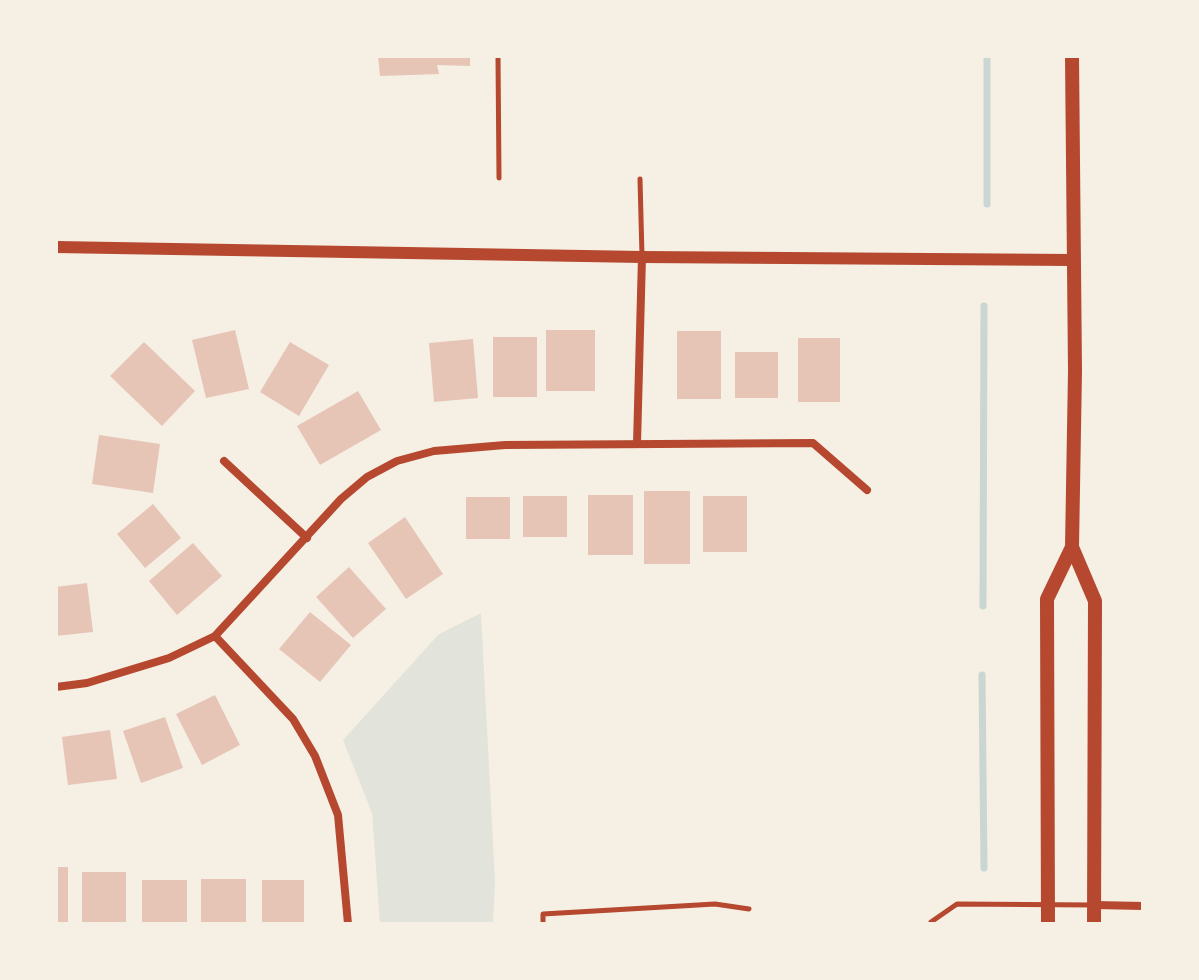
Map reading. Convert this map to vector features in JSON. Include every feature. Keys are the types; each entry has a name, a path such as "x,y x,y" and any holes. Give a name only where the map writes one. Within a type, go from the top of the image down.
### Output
{"main road":[{"path":"1072,56 1075,371 1072,547 1095,601 1094,924"},
{"path":"1048,924 1047,599 1072,547"}],"street":[{"path":"56,247 642,257 1073,260"},
{"path":"637,444 642,257"},
{"path":"56,687 87,683 169,658 215,636 341,499 367,477 397,461 434,451 505,445 813,443 867,490"},
{"path":"224,461 307,538"},
{"path":"215,636 293,719 315,756 338,815 348,924"},
{"path":"1094,905 1143,906"}],"lane":[{"path":"498,56 499,178"},
{"path":"640,179 642,257"},
{"path":"543,924 543,914 715,904 749,909"},
{"path":"932,923 957,904 1094,905"}],"shaded area":[{"path":"481,613 495,881 493,924 380,924 372,813 343,740 439,634"}],"building":[{"path":"378,56 470,56 470,66 437,65 439,74 380,76"},
{"path":"235,330 249,389 206,398 192,340"},
{"path":"546,330 595,330 595,391 546,391"},
{"path":"677,331 721,331 721,399 677,399"},
{"path":"493,337 537,337 537,397 493,397"},
{"path":"798,338 840,338 840,402 798,402"},
{"path":"473,339 478,398 434,402 429,343"},
{"path":"144,342 195,391 162,426 110,376"},
{"path":"290,342 329,365 299,416 260,392"},
{"path":"735,352 778,352 778,398 735,398"},
{"path":"358,391 381,430 320,465 297,426"},
{"path":"99,435 160,444 153,493 92,484"},
{"path":"644,491 690,491 690,564 644,564"},
{"path":"588,495 633,495 633,555 588,555"},
{"path":"523,496 567,496 567,537 523,537"},
{"path":"703,496 747,496 747,552 703,552"},
{"path":"466,497 510,497 510,539 466,539"},
{"path":"153,504 181,538 145,568 117,534"},
{"path":"405,517 443,574 406,599 368,543"},
{"path":"193,543 222,576 177,615 149,581"},
{"path":"349,567 386,609 353,638 316,597"},
{"path":"87,583 93,632 56,636 56,587"},
{"path":"310,612 351,645 320,682 279,649"},
{"path":"215,695 240,745 202,765 176,714"},
{"path":"165,717 183,768 141,783 123,731"},
{"path":"110,730 117,779 68,785 62,737"},
{"path":"56,867 68,867 68,924 56,924"},
{"path":"82,872 126,872 126,924 82,924"},
{"path":"201,879 246,879 246,924 201,924"},
{"path":"142,880 187,880 187,924 142,924"},
{"path":"262,880 304,880 304,924 262,924"}],"waterway":[{"path":"987,56 987,204"},
{"path":"983,606 984,306"},
{"path":"982,675 984,868"}]}
